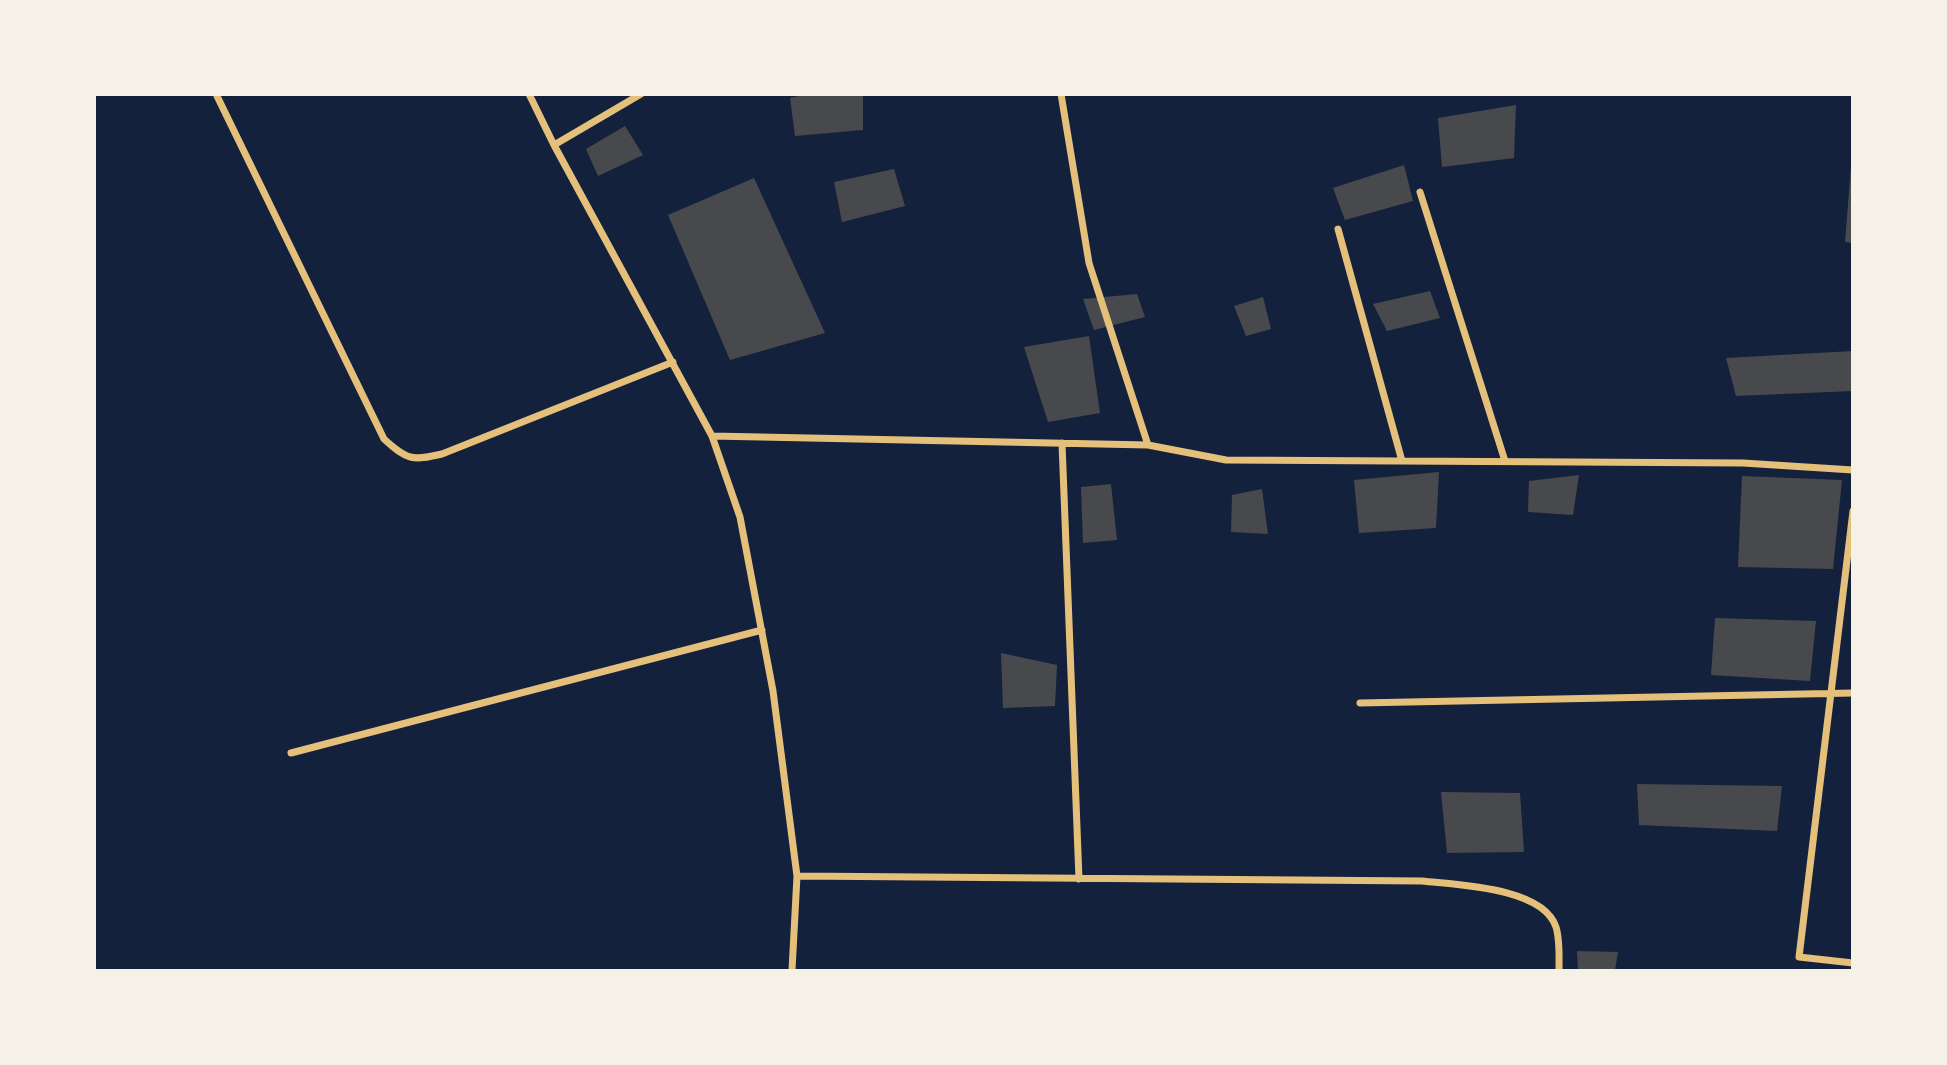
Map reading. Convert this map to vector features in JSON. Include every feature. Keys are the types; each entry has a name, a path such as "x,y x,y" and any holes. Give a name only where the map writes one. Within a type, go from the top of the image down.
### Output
{"street":[{"path":"529,94 712,436 740,517 773,691 797,876 792,971"},
{"path":"554,145 641,94"},
{"path":"1061,94 1089,262 1148,445"},
{"path":"216,96 384,439 400,453 419,460 442,454 673,362"},
{"path":"1420,192 1506,461"},
{"path":"1338,229 1402,461"},
{"path":"712,436 1148,445 1226,460 1742,463 1853,470"},
{"path":"1062,443 1079,879"},
{"path":"1853,511 1800,957 1853,963"},
{"path":"291,753 762,630"},
{"path":"1360,703 1853,693"},
{"path":"797,876 1422,881 1497,889 1536,903 1555,925 1559,971"}],"building":[{"path":"808,94 863,94 863,130 795,136 790,98"},
{"path":"1516,105 1514,158 1442,167 1438,118"},
{"path":"625,126 643,155 598,176 586,149"},
{"path":"1404,165 1413,201 1345,220 1333,188"},
{"path":"1853,166 1853,243 1845,242"},
{"path":"894,169 905,206 842,222 834,182"},
{"path":"754,178 825,333 730,360 668,215"},
{"path":"1430,291 1440,318 1387,331 1373,304"},
{"path":"1137,294 1145,317 1094,330 1083,299"},
{"path":"1263,297 1271,329 1246,336 1234,306"},
{"path":"1089,336 1100,413 1048,422 1024,347"},
{"path":"1853,351 1853,391 1736,396 1726,358"},
{"path":"1439,472 1436,528 1359,533 1354,480"},
{"path":"1579,475 1573,515 1528,512 1529,481"},
{"path":"1742,476 1842,480 1833,569 1738,567"},
{"path":"1111,484 1117,540 1083,543 1081,487"},
{"path":"1262,489 1268,534 1231,532 1232,495"},
{"path":"1715,618 1816,621 1810,681 1711,675"},
{"path":"1001,653 1057,665 1055,706 1003,708"},
{"path":"1637,784 1782,786 1777,831 1639,825"},
{"path":"1441,792 1520,793 1524,852 1447,853"},
{"path":"1577,951 1618,952 1615,970 1578,970"}]}
